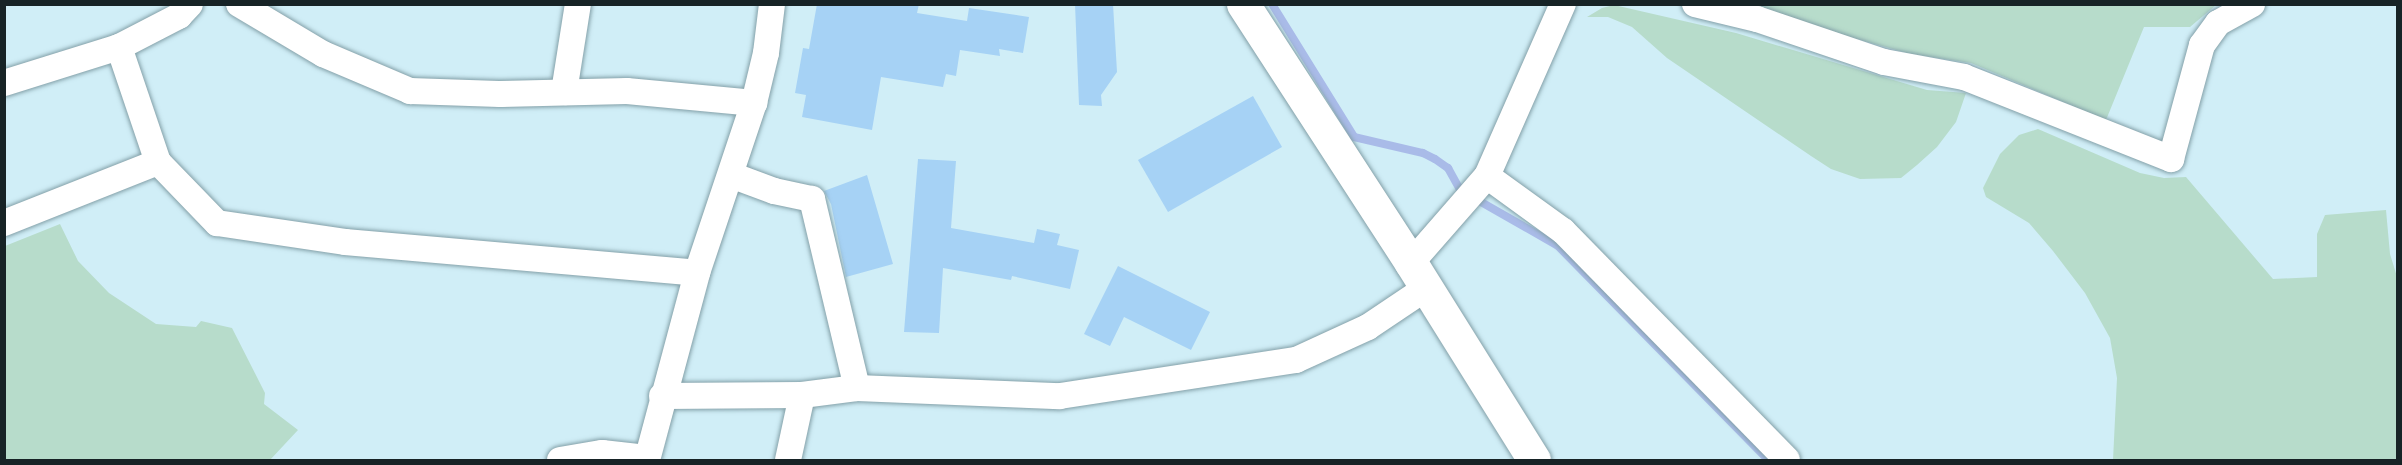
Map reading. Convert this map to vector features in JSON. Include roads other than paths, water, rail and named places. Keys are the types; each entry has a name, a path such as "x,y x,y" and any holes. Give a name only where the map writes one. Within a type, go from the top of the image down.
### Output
{"street":[{"path":"4,83 119,46 179,16 190,4"},
{"path":"239,4 323,54 410,91 501,94 627,91 754,102"},
{"path":"564,93 578,4"},
{"path":"560,460 602,453 647,459 697,273 754,102 766,53 772,4"},
{"path":"1243,4 1419,276 1534,460"},
{"path":"663,396 802,395 857,388 1060,396 1296,360 1368,327 1419,276 1487,176 1563,4"},
{"path":"1695,4 1757,19 1884,62 1964,76 2170,159 2202,45 2218,23 2252,4"},
{"path":"119,46 158,162 217,223 345,242 697,273"},
{"path":"4,223 158,162"},
{"path":"730,175 774,191 812,199 857,388"},
{"path":"1487,176 1563,231 1786,460"},
{"path":"788,460 802,395"}],"waterway":[{"path":"1272,4 1354,137 1423,153 1435,159 1448,168 1460,190 1558,246 1768,460"}]}
